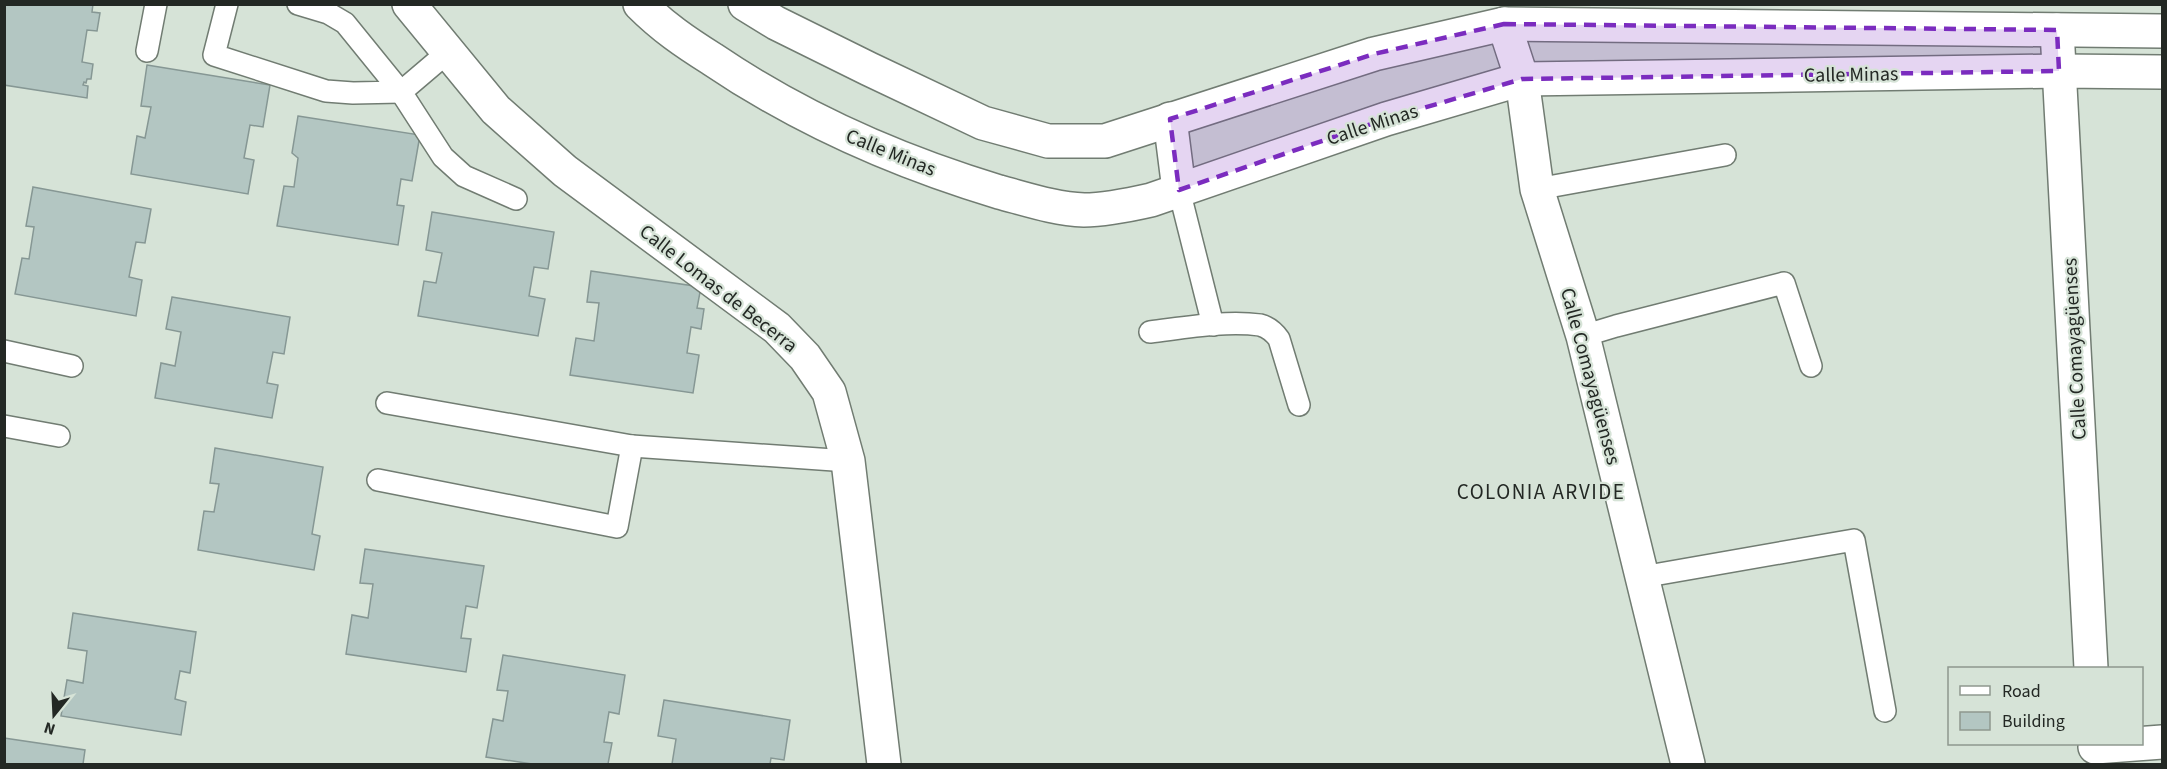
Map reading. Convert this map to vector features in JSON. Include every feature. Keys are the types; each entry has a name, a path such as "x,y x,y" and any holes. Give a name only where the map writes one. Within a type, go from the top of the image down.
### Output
{"street":[{"name":"Calle Lomas de Becerra","path":"409,4 496,110 565,171 777,328 805,357 829,393 848,461 884,765"},
{"name":"Calle Minas","path":"640,4 662,26 748,84 842,132 960,180 1039,203 1082,210 1118,207 1151,200 1386,118 1522,79 2059,71 2163,72"},
{"path":"746,4 776,23 983,123 1048,141 1106,141 1374,54 1504,24 2163,31"},
{"name":"Calle Comayagüenses","path":"1504,24 1522,79 1537,189 1583,336 1688,765"},
{"name":"Calle Comayagüenses","path":"2057,30 2091,667"},
{"path":"1170,119 1179,190"},
{"path":"2143,745 2163,742"},
{"path":"2095,752 2143,745"}],"lane":[{"path":"147,51 156,4"},
{"path":"227,4 214,55 326,91 401,92 448,51"},
{"path":"298,4 328,12 345,23 401,92 443,157 464,176 516,200"},
{"path":"1537,189 1725,155"},
{"path":"1179,190 1213,325"},
{"path":"1583,336 1784,283 1810,366"},
{"path":"1150,332 1213,325 1262,325 1272,330 1279,339 1299,405"},
{"path":"4,351 72,366"},
{"path":"387,403 632,446 848,461"},
{"path":"4,426 59,436"},
{"path":"378,480 617,527 632,446"},
{"path":"1642,577 1854,540 1885,711"}],"highlighted area":[{"path":"1504,24 2057,30 2059,71 1522,79 1386,119 1179,190 1170,119 1374,54"}],"building":[{"path":"4,4 93,4 92,12 100,13 97,31 87,30 82,62 93,64 91,79 87,79 83,85 88,86 87,98 4,85"},
{"path":"147,65 270,85 263,127 250,125 244,158 254,160 248,194 131,174 137,136 145,138 151,107 141,106"},
{"path":"298,116 420,135 412,181 401,179 397,205 404,206 398,245 277,226 284,186 294,187 298,158 292,153"},
{"path":"33,187 151,209 145,243 136,242 129,277 142,280 136,316 15,294 22,258 29,259 34,227 26,226"},
{"path":"432,212 554,232 548,269 534,267 529,296 545,299 538,336 418,316 424,281 436,283 442,253 426,250"},
{"path":"591,271 701,287 697,308 704,309 701,329 691,327 687,353 699,355 693,393 570,375 576,338 594,341 599,303 587,302"},
{"path":"172,297 290,317 284,354 273,352 267,383 278,385 272,418 155,398 161,363 175,366 181,332 166,329"},
{"path":"215,448 323,467 312,534 320,536 314,570 198,550 204,511 214,512 219,484 210,483"},
{"path":"365,549 484,566 477,608 466,606 461,638 471,639 466,672 346,654 352,615 368,618 373,584 360,583"},
{"path":"73,613 196,632 190,673 180,671 175,699 186,702 181,735 61,716 67,680 83,683 87,651 68,648"},
{"path":"503,655 625,675 619,714 609,712 604,742 612,743 608,764 532,764 486,757 493,719 503,721 508,691 497,690"},
{"path":"664,700 790,720 784,760 771,758 770,764 672,764 676,739 658,736"},
{"path":"4,738 85,750 83,764 4,764"}],"district":[{"name":"COLONIA ARVIDE","path":"1541,492"}]}
